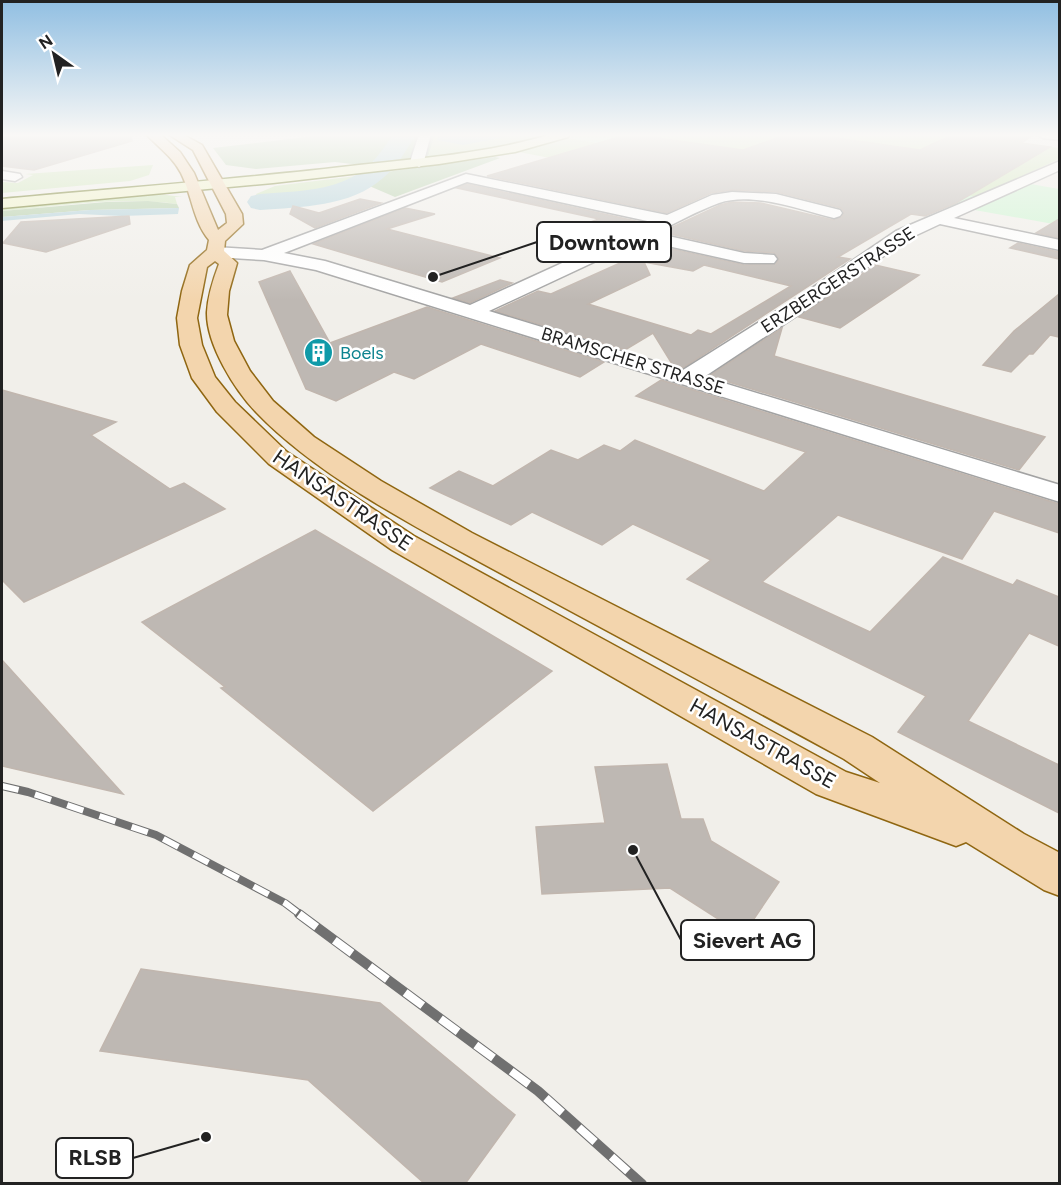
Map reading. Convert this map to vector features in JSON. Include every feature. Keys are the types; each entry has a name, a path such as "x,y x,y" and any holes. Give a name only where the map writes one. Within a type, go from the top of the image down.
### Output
{"main road":[{"path":"2,198 121,189"},
{"path":"2,204 142,189"},
{"path":"195,189 205,226 216,246 235,224 234,214 222,189"},
{"name":"HANSASTRASSE","path":"216,246 199,265 192,291 188,318 191,345 204,378 226,407 293,469 403,543 831,783 1008,848 1059,876"}],"street":[{"path":"264,255 436,189"},
{"path":"520,189 666,220"},
{"name":"ERZBERGERSTRASSE","path":"688,377 806,301 886,245 938,219 1007,189"},
{"path":"471,312 711,200 737,196 773,199 834,213"},
{"path":"938,219 1059,245"},
{"path":"638,234 744,258 768,259"},
{"name":"BRAMSCHER STRASSE","path":"216,246 319,265 688,377 1059,494"}],"green space":[{"path":"2,189 41,189 2,193"},
{"path":"267,189 351,189 312,200 262,206 256,194"},
{"path":"377,189 416,189 395,197"},
{"path":"858,189 932,189 991,199 1012,189 1059,189 1059,225"},
{"path":"931,189 994,189 977,197"},
{"path":"158,194 183,197 175,197 177,204 111,201 2,211 2,208"},
{"path":"148,201 177,204 179,208 90,210 2,217 2,211 106,202"}],"water":[{"path":"332,189 350,189 326,196 261,204 259,200 320,193"},
{"path":"179,208 178,214 122,216 79,214 2,221 2,217 90,210"}],"building":[{"path":"463,189 491,189 645,223 585,250 543,239 599,219"},
{"path":"552,189 979,189 956,203 925,216 911,214 838,257 850,259 683,368 672,364 653,333 625,350 495,311 538,291 551,294 629,259 613,256 641,242 744,265 776,264 779,259 774,253 744,251 662,232 720,205 732,202 761,203 833,220 842,217 844,212 841,208 777,192 732,190 711,193 667,213","holes":["644,262 693,271 704,265 791,286 711,334 698,330 691,335 588,304 650,275"]},
{"path":"360,199 381,203 315,228 290,214 293,206 319,213"},
{"path":"405,208 435,214 387,229 500,258 442,282 313,244"},
{"path":"129,216 130,224 46,252 3,243 21,222"},
{"path":"1059,219 1059,238 1036,233"},
{"path":"1018,243 1059,252 1059,259 1010,248"},
{"path":"875,265 919,275 840,328 799,317"},
{"path":"290,271 330,343 427,307 604,362 580,377 481,344 414,379 394,372 336,401 306,389 259,282"},
{"path":"500,280 512,283 470,303 453,298"},
{"path":"1059,294 1059,337 1050,335 1033,354 1029,354 1011,372 983,365 1014,331"},
{"path":"782,328 774,356 1045,437 1019,470 709,376"},
{"path":"661,380 1059,504 1059,533 994,511 962,559 838,515 762,582 870,632 943,557 1013,585 1017,580 1059,597 1059,646 1029,633 968,721 1059,765 1059,813 898,732 926,696 687,579 711,560 633,524 602,545 532,512 511,525 430,488 459,471 493,486 551,450 578,460 604,445 620,451 635,440 764,491 806,452 636,396"},
{"path":"2,390 116,422 91,435 170,489 184,483 225,509 24,602 2,580"},
{"path":"315,530 552,671 373,811 221,688 225,687 142,622"},
{"path":"2,660 123,794 2,766"},
{"path":"667,764 681,819 703,819 711,841 779,882 743,935 670,888 542,894 536,827 605,823 595,767"},
{"path":"141,969 380,1003 515,1115 465,1184 425,1184 308,1080 100,1051"}],"waterway":[{"path":"260,202 320,196 345,189"}],"railway":[{"path":"2,786 28,792 156,835 285,903 301,915"},
{"path":"299,914 538,1091 642,1184"}],"place":[{"name":"Downtown","path":"433,277"},
{"name":"Boels","path":"319,353"},
{"name":"Sievert AG","path":"633,850"},
{"name":"RLSB","path":"206,1137"}]}
